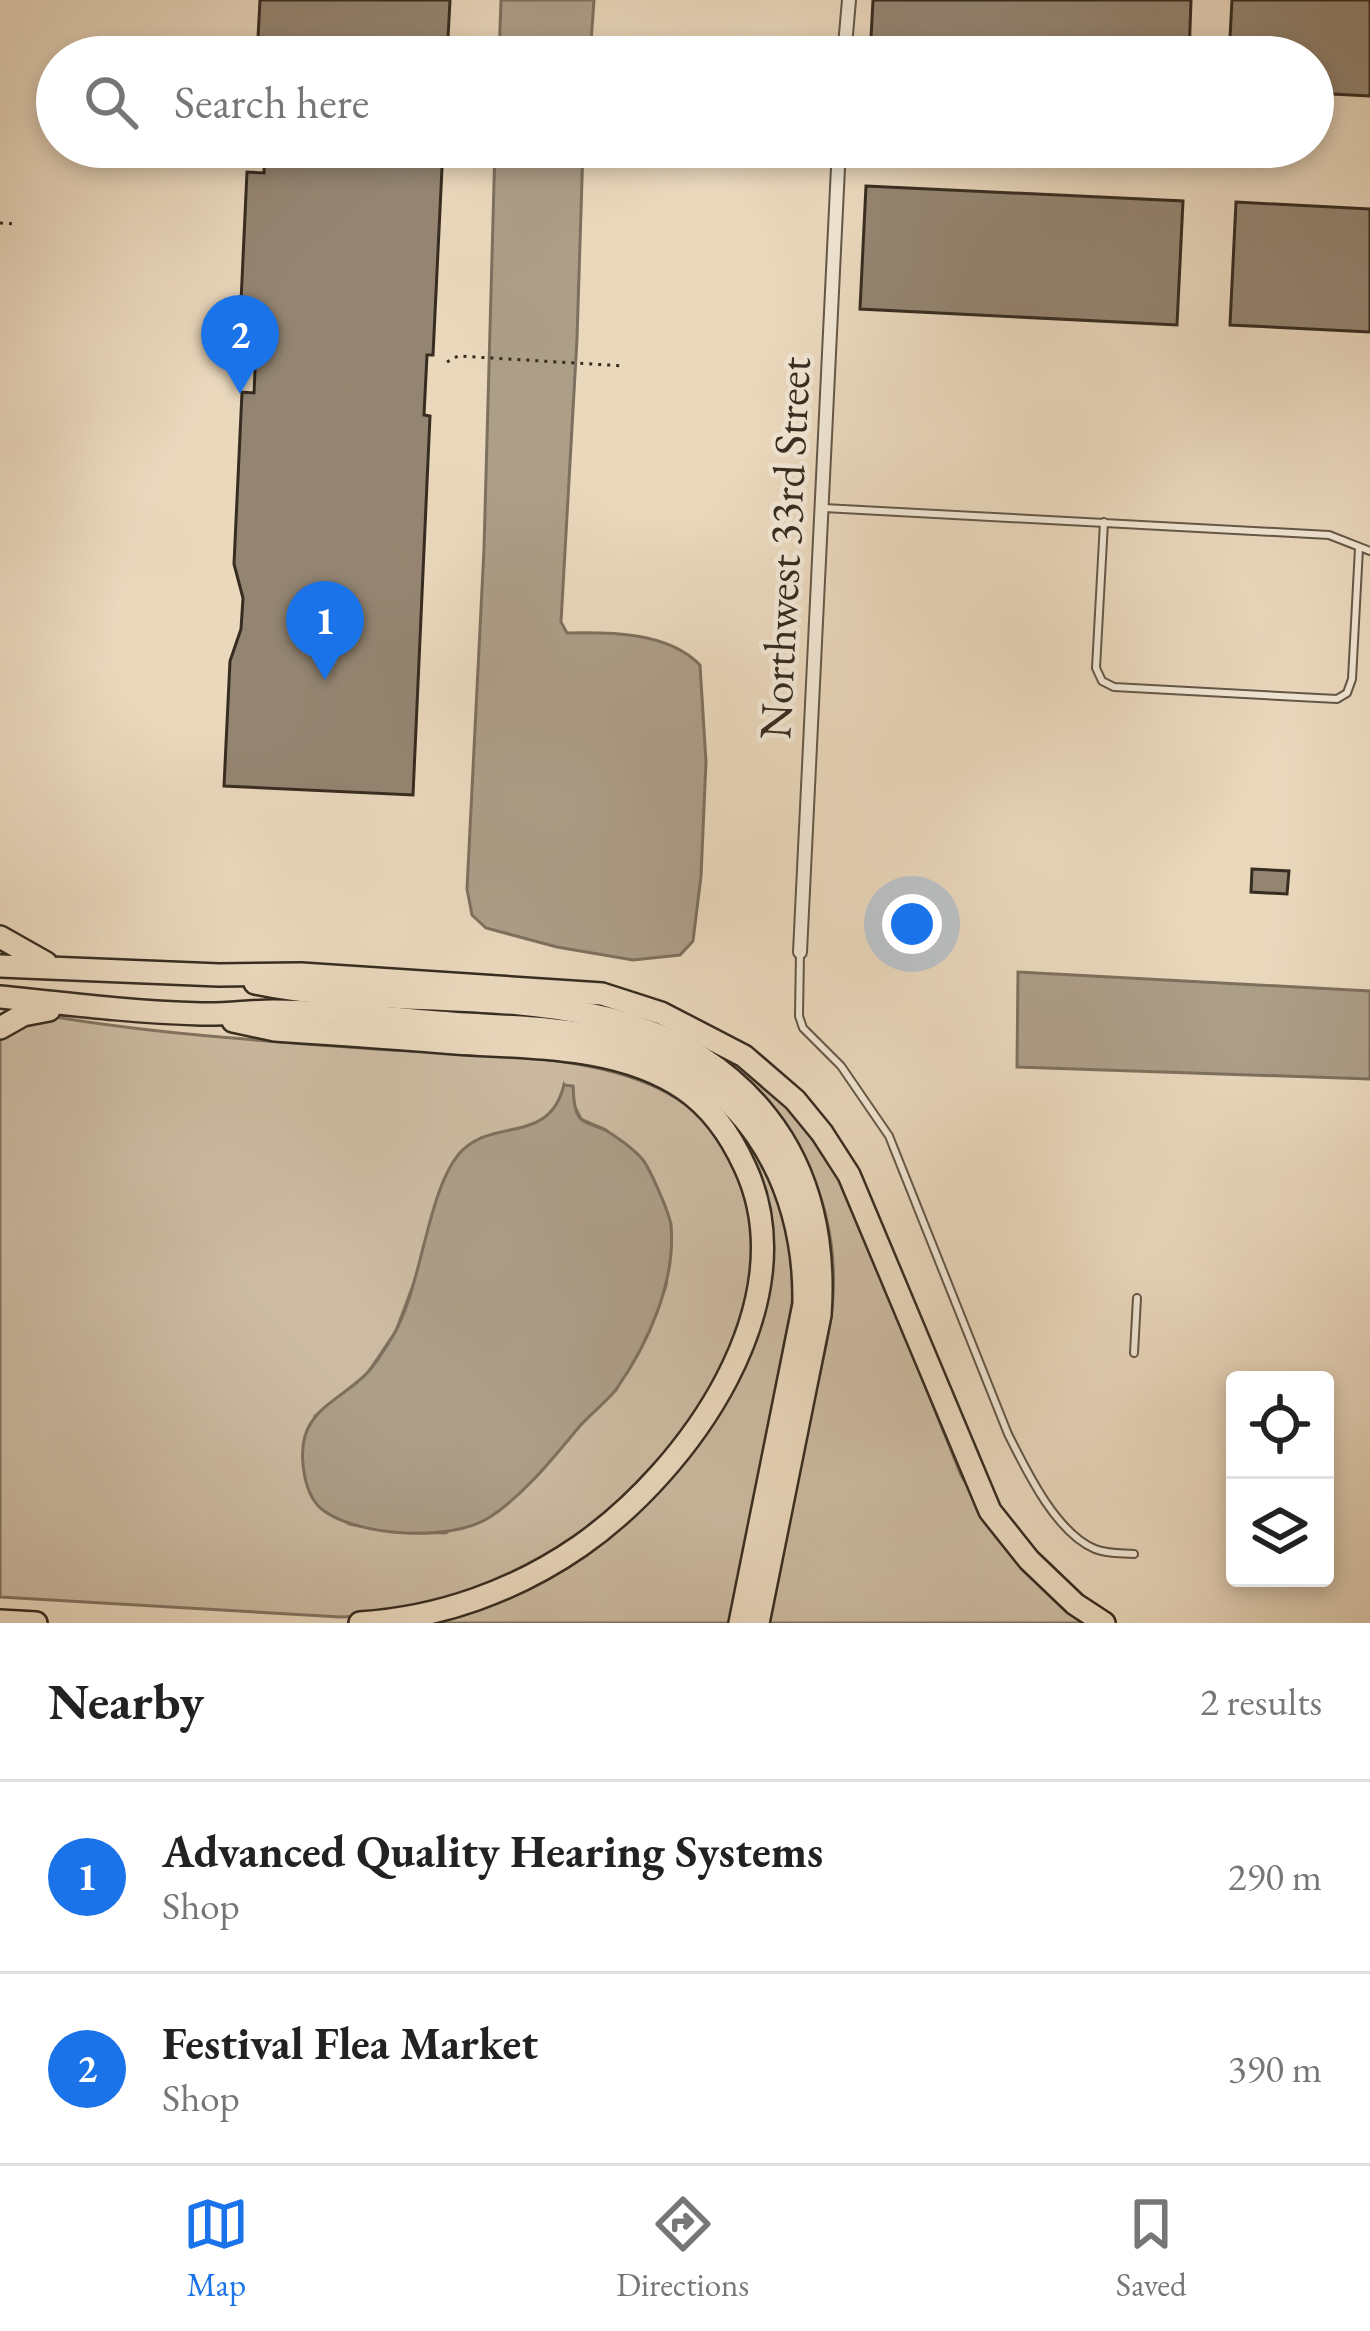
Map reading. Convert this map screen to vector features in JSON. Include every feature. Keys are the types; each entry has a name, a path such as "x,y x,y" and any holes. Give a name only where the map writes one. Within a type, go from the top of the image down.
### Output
{"highway":[{"path":"0,937 52,966"},
{"path":"0,966 301,974 578,990 662,1013 744,1056 795,1100 849,1175 989,1511 1029,1560 1104,1623"},
{"path":"219,975 301,993 561,1008 610,1018 644,1028 699,1055 757,1104 776,1129 806,1189 820,1247 822,1282 820,1315 751,1614"},
{"path":"0,997 204,1015 275,1011 539,1029 611,1039 662,1056 713,1088 750,1125 779,1171 800,1233 805,1266 804,1304 751,1614"},
{"path":"0,1028 23,1015 75,1005"},
{"path":"204,1015 274,1030 593,1054 650,1070 704,1104 722,1125 759,1205 764,1268 747,1332 715,1400 667,1467 583,1544 514,1583 442,1611 360,1623"},
{"path":"0,1621 36,1623"}],"street":[{"path":"846,36 849,0"},
{"name":"Northwest 33rd Street","path":"800,952 838,168"}],"lane":[{"path":"820,508 1329,535 1370,550"},
{"path":"1104,522 1096,668 1102,681 1114,688 1337,699 1347,693 1352,680 1359,548"},
{"path":"1355,637 1370,634"},
{"path":"800,952 803,1028 841,1066 890,1136 1008,1434 1030,1476 1083,1542 1098,1551 1134,1554"},
{"path":"1134,1353 1137,1298"}],"path":[{"path":"0,224 17,224"},
{"path":"447,362 458,356 625,366"}],"shaded area":[{"path":"501,0 594,0 591,36 500,36"},
{"path":"494,168 582,168 561,622 567,633 655,640 700,665 706,762 701,876 693,941 680,955 633,960 557,947 486,928 472,915 467,889 484,549"},
{"path":"1018,972 1370,991 1370,1079 1017,1067"},
{"path":"49,1016 211,1036 530,1058 610,1071 645,1082 676,1098 717,1136 735,1165 751,1213 753,1263 745,1312 727,1360 671,1449 601,1521 544,1559 444,1601 341,1617 0,1597 0,1035","holes":["564,1085 581,1119 606,1130 671,1224 666,1286 650,1328 616,1390 446,1533 349,1524 315,1416 367,1374 396,1331 422,1261 481,1138 544,1118"]},
{"path":"704,1043 727,1055 794,1109 845,1186 961,1475 1016,1556 1087,1623 765,1623 832,1309 829,1230 805,1159 786,1126 735,1068"},
{"path":"564,1085 573,1086 575,1109 582,1120 611,1134 643,1160 670,1220 664,1290 639,1352 613,1393 527,1487 490,1517 431,1533 383,1531 340,1520 317,1505 308,1487 303,1455 310,1425 368,1372 394,1334 439,1193 458,1155 486,1136 546,1116"},
{"path":"750,1142 783,1220 792,1304 730,1623 425,1623 460,1613 649,1496 767,1291 770,1223 746,1143"}],"building":[{"path":"260,0 450,0 448,36 258,36"},
{"path":"873,0 1191,0 1190,36 871,36"},
{"path":"1232,0 1370,0 1370,96 1334,94 1334,36 1230,36"},
{"path":"264,168 442,168 433,355 427,355 424,415 430,416 413,795 224,786 230,661 241,629 243,598 234,564 242,392 254,393 256,346 239,345 247,172 264,173"},
{"path":"866,186 1183,201 1177,325 860,309"},
{"path":"1236,202 1370,209 1370,332 1230,325"},
{"path":"1252,869 1289,871 1287,894 1251,892"}],"place":[{"name":"Festival Flea Market","path":"240,394"},
{"name":"Advanced Quality Hearing Systems","path":"325,680"}]}
